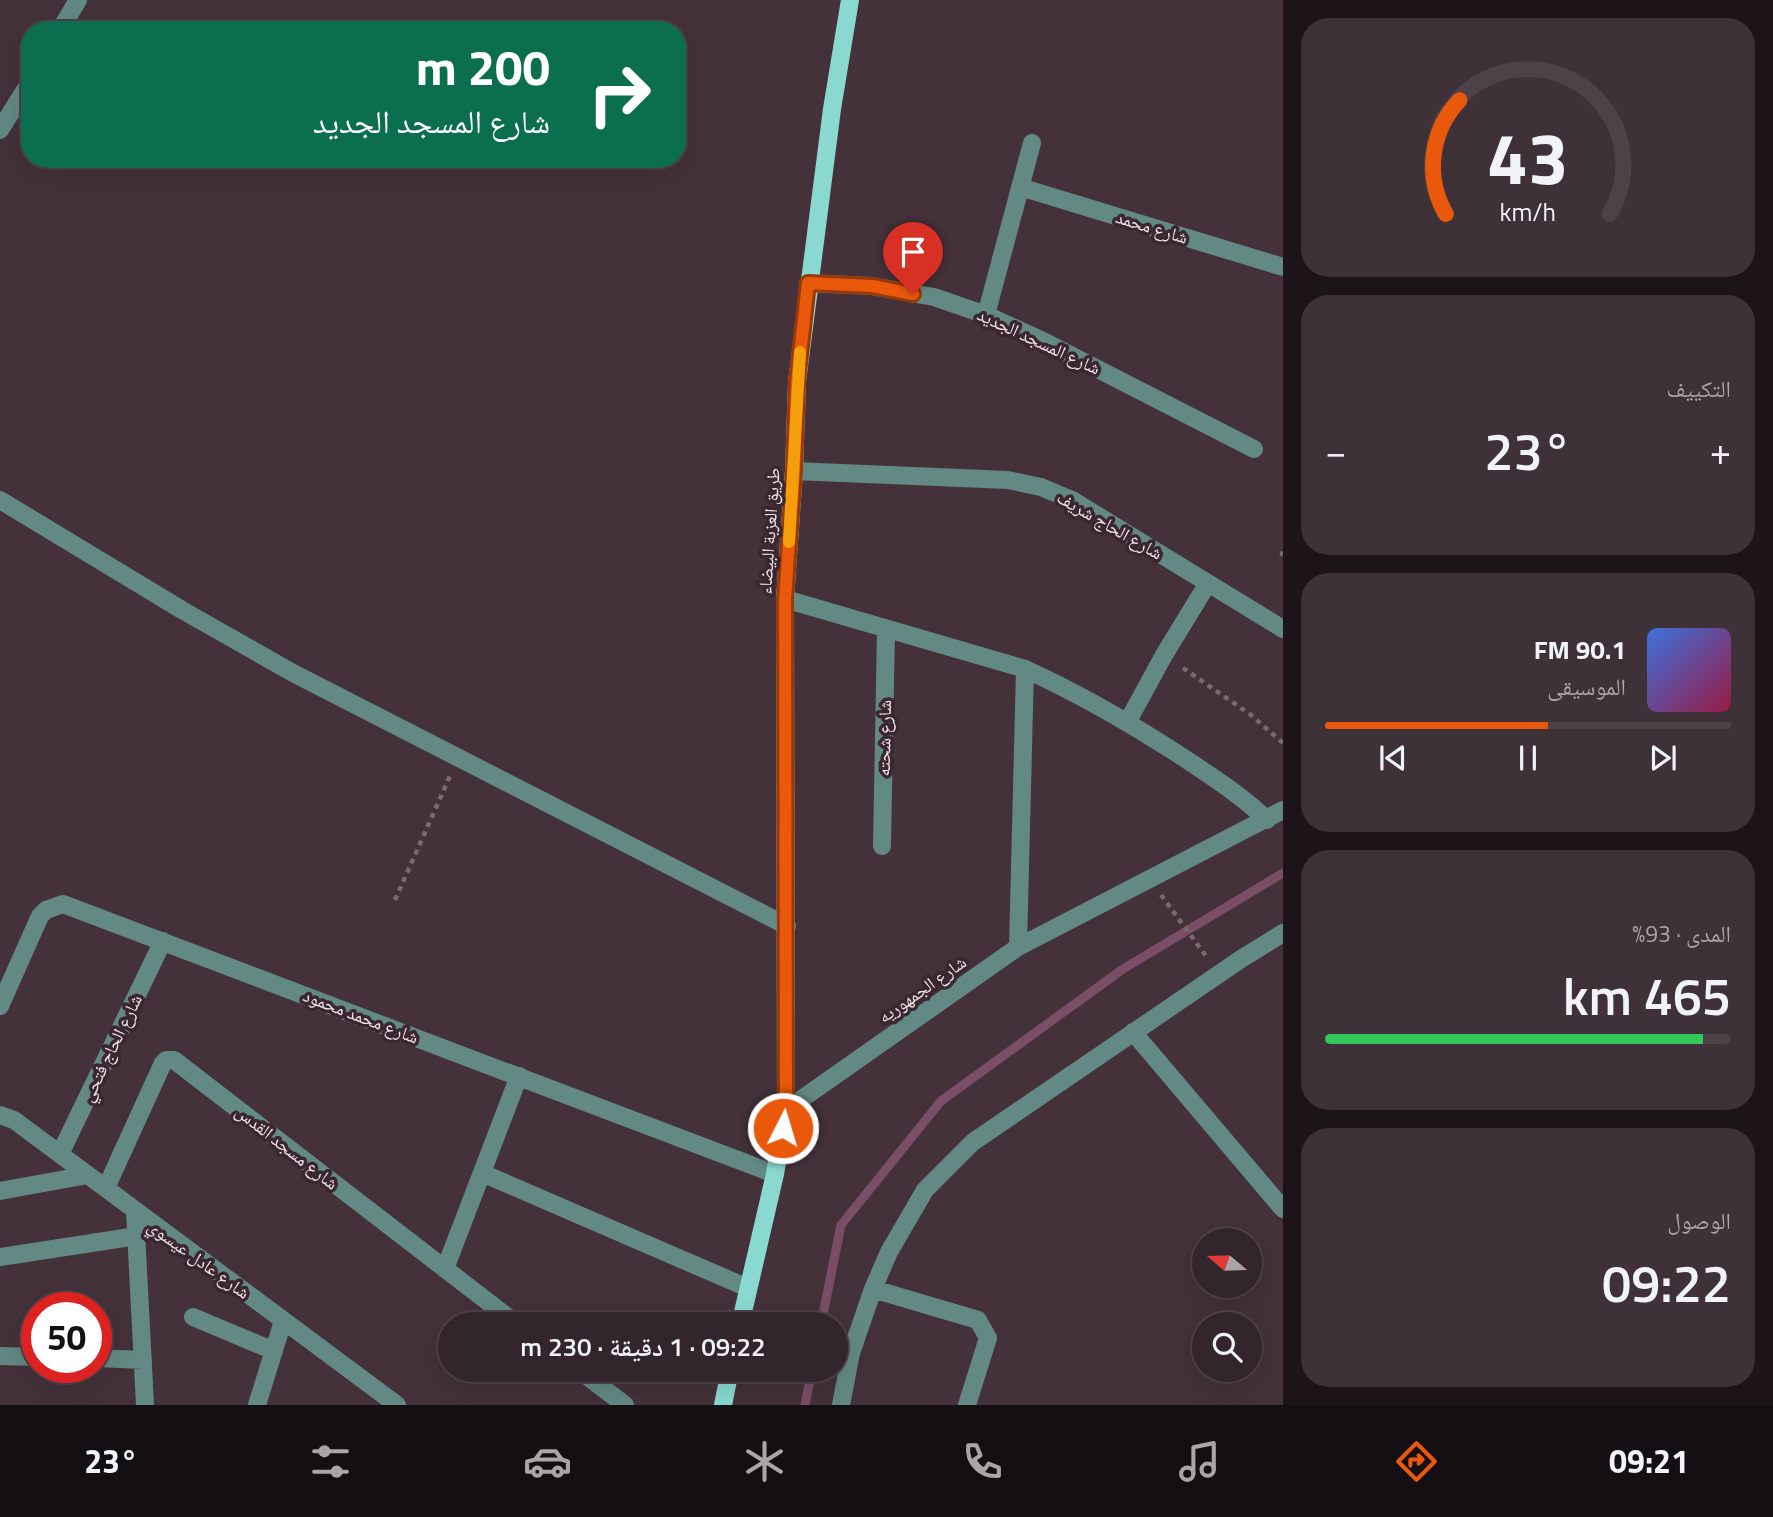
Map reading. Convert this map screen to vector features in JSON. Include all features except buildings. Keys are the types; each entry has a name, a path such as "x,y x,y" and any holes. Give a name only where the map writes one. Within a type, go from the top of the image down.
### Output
{"main road":[{"name":"طريق العزبة البيضاء","path":"786,1110 785,599 797,382 832,109 850,0"},
{"path":"743,1312 775,1174 786,1110"},
{"path":"723,1405 728,1382"}],"street":[{"path":"65,21 78,0"},
{"path":"0,130 21,96"},
{"path":"986,314 1032,143"},
{"name":"شارع محمد","path":"1020,187 1283,267"},
{"name":"شارع المسجد الجديد","path":"808,283 872,286 934,298 986,314 1254,449"},
{"name":"شارع الحاج شريف","path":"794,471 975,477 1041,487 1072,500 1283,629"},
{"path":"0,500 182,610 293,673 787,926"},
{"path":"1128,721 1208,583"},
{"path":"785,599 1025,670 1060,685 1128,721 1228,787 1267,820"},
{"name":"شارع شحته","path":"883,846 886,629"},
{"path":"1018,947 1025,670"},
{"name":"شارع الجمهوريه","path":"786,1110 1018,947 1283,810"},
{"name":"شارع محمد محمود","path":"0,1006 40,916 54,905 63,904 775,1174"},
{"path":"841,1405 851,1353 873,1289 889,1252 925,1190 973,1142 1283,933"},
{"name":"شارع الحاج فتحي","path":"60,1154 163,942"},
{"path":"1133,1032 1283,1209"},
{"name":"شارع مسجد القدس","path":"106,1188 163,1063 170,1059 501,1312"},
{"path":"444,1269 519,1076"},
{"name":"شارع عادل عيسوي","path":"0,1115 14,1120 283,1321 376,1398 397,1405"},
{"path":"482,1173 748,1288"},
{"path":"0,1191 88,1175"},
{"path":"135,1212 145,1405"},
{"path":"0,1257 137,1236"},
{"path":"873,1289 978,1320 988,1338 967,1405"},
{"path":"193,1317 274,1351"},
{"path":"257,1405 283,1321"},
{"path":"0,1356 21,1357"},
{"path":"112,1359 143,1360"},
{"path":"595,1382 625,1405"}],"path":[{"path":"1164,655 1251,715 1283,743"},
{"path":"395,900 458,759"},
{"path":"1151,880 1203,952"}],"waterway":[{"path":"824,1312 841,1225 941,1101 1123,969 1283,873"},
{"path":"805,1405 810,1382"}],"slow traffic":[{"path":"789,542 800,352"}],"route":[{"path":"783,1128 786,1110 787,979 785,599 797,382 808,283 872,286 913,294"}]}
